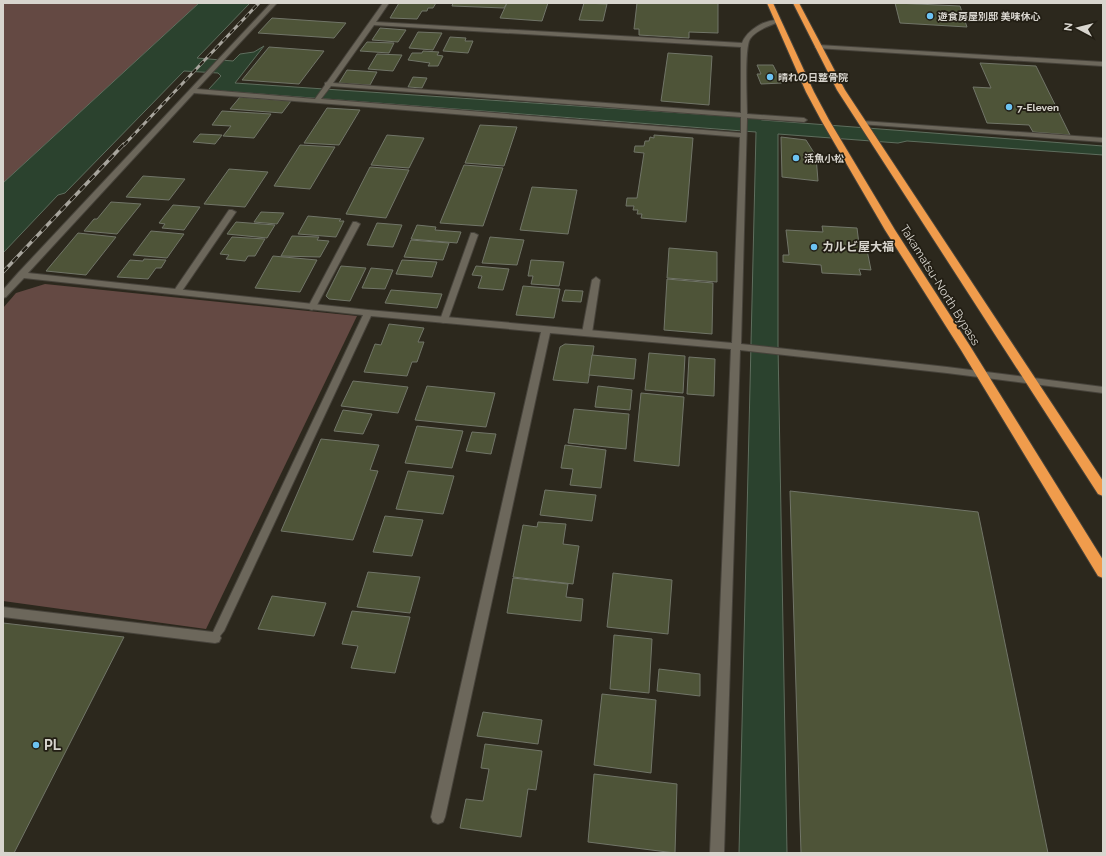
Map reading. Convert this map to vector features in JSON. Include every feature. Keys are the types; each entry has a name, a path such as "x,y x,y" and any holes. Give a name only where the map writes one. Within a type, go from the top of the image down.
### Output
{"highway":[{"name":"Takamatsu-North Bypass","path":"770,3 810,92 825,120 890,230 1103,572"},
{"name":"Takamatsu-North Bypass","path":"796,3 841,90 863,125 1103,491"}],"street":[{"path":"3,295 274,3"},
{"path":"317,101 327,84 386,3"},
{"path":"717,853 737,347 744,134 744,46 746,38 752,33 764,25 777,21"},
{"path":"371,24 744,46"},
{"path":"818,47 1103,64"},
{"path":"327,84 804,120"},
{"path":"192,91 744,134"},
{"path":"863,125 1103,140"},
{"path":"177,292 232,212"},
{"path":"312,307 356,224"},
{"path":"444,320 474,235"},
{"path":"21,275 368,313 737,347 947,370 981,376 1103,390"},
{"path":"587,333 596,280"},
{"path":"3,612 216,635 368,313"},
{"path":"438,817 546,329"}],"shaded area":[{"path":"3,3 199,3 3,183"},
{"path":"199,3 250,3 197,58 233,61 240,54 254,52 264,46 235,83 757,118 762,120 1103,146 1103,155 907,141 898,143 778,134 778,345 787,853 739,853 756,132 208,90 221,76 218,73 184,71 65,193 58,195 3,253 3,183"},
{"path":"45,284 357,316 206,629 3,601 3,308 16,293"}],"building":[{"path":"399,3 436,3 433,8 428,8 427,11 422,11 417,19 390,18"},
{"path":"453,3 507,3 504,8 452,6"},
{"path":"507,3 548,3 542,21 500,18"},
{"path":"584,3 607,4 603,21 579,20"},
{"path":"637,3 718,3 718,33 689,32 689,38 639,35 639,29 634,29"},
{"path":"895,3 960,6 967,27 900,23"},
{"path":"272,18 346,23 334,38 258,33"},
{"path":"380,28 406,30 398,42 372,40"},
{"path":"418,32 442,33 433,50 409,48"},
{"path":"450,37 466,38 465,41 473,41 468,53 443,51"},
{"path":"367,42 394,43 389,53 360,51"},
{"path":"269,47 324,51 299,84 242,80"},
{"path":"423,51 439,52 437,55 443,56 438,66 428,66 430,63 408,60 412,53 422,53"},
{"path":"668,53 712,56 709,105 661,101"},
{"path":"377,54 402,55 393,71 368,69"},
{"path":"980,63 1036,66 1070,135 1033,132 1029,125 987,123 973,87 991,88"},
{"path":"757,65 773,65 782,83 761,84 757,74 761,74"},
{"path":"347,70 377,72 370,85 339,83"},
{"path":"413,77 427,78 422,88 408,87"},
{"path":"240,97 291,101 282,113 230,109"},
{"path":"327,108 360,110 339,145 304,143"},
{"path":"222,111 271,114 254,138 223,136 231,126 212,125"},
{"path":"480,125 517,127 504,166 465,163"},
{"path":"200,134 222,135 215,144 193,142"},
{"path":"387,135 424,138 409,168 371,165"},
{"path":"654,135 693,138 686,222 641,218 642,214 637,214 638,210 633,210 634,206 626,206 627,198 637,198 644,153 634,152 635,146 644,146 645,141 649,141 650,137 654,138"},
{"path":"781,137 806,140 816,156 818,181 782,177"},
{"path":"300,145 335,147 310,189 274,186"},
{"path":"464,165 503,168 483,226 440,223"},
{"path":"370,167 409,170 386,218 346,214"},
{"path":"229,169 268,172 245,207 204,204"},
{"path":"143,176 185,179 169,200 126,197"},
{"path":"532,187 577,190 568,234 520,230"},
{"path":"111,202 141,204 117,234 84,231 94,219 97,219"},
{"path":"173,205 200,207 184,230 162,228 165,224 159,223"},
{"path":"261,212 284,213 277,224 254,222"},
{"path":"308,216 341,219 339,221 344,221 336,237 298,234"},
{"path":"236,222 275,225 267,238 227,234"},
{"path":"377,223 402,225 393,247 367,245"},
{"path":"417,225 436,227 435,230 461,232 457,243 411,239"},
{"path":"822,226 857,228 859,244 866,245 871,270 859,269 861,275 822,273 821,265 783,262 783,255 789,255 786,230 823,232"},
{"path":"151,231 184,234 167,258 133,255"},
{"path":"78,233 116,237 86,275 46,271"},
{"path":"292,236 319,237 317,240 329,241 320,257 281,256"},
{"path":"232,237 265,239 255,256 248,256 245,261 226,259 229,255 220,254"},
{"path":"490,237 524,240 517,265 482,263"},
{"path":"411,240 449,243 443,260 404,257"},
{"path":"669,248 717,252 717,282 667,278"},
{"path":"273,256 317,260 300,292 255,288"},
{"path":"144,259 166,260 161,268 156,268 148,279 117,277 130,260 143,261"},
{"path":"402,260 437,262 432,277 396,274"},
{"path":"531,260 564,262 559,286 531,284 533,276 528,276"},
{"path":"341,266 366,268 350,301 329,299 326,296"},
{"path":"476,266 509,269 503,290 478,288 482,276 472,275"},
{"path":"371,268 393,270 385,289 362,288"},
{"path":"667,279 713,283 712,334 664,330"},
{"path":"523,286 560,289 554,318 516,315"},
{"path":"391,290 442,294 437,308 385,303"},
{"path":"565,290 583,291 581,302 562,301"},
{"path":"389,324 424,328 418,342 424,342 417,362 412,362 407,376 364,372 375,344 381,345"},
{"path":"565,344 594,346 588,383 553,380 560,347"},
{"path":"649,353 685,356 683,393 645,390"},
{"path":"592,355 636,359 634,379 589,375"},
{"path":"689,357 715,359 714,396 687,394"},
{"path":"353,381 408,387 398,413 341,406"},
{"path":"427,386 495,393 486,427 415,420"},
{"path":"598,386 632,390 630,410 595,407"},
{"path":"641,393 684,397 679,466 634,461"},
{"path":"574,409 629,414 626,449 568,443"},
{"path":"343,410 372,414 363,434 334,431"},
{"path":"417,426 463,431 452,468 405,463"},
{"path":"472,432 496,434 491,454 466,451"},
{"path":"321,439 379,445 370,470 378,471 353,540 281,531"},
{"path":"565,445 606,450 601,488 570,485 573,469 561,468"},
{"path":"408,471 454,476 443,514 396,509"},
{"path":"545,490 596,495 592,521 540,515"},
{"path":"790,491 978,512 1048,853 801,853"},
{"path":"385,516 423,520 412,556 373,552"},
{"path":"538,522 566,524 563,544 579,546 573,584 513,577 523,525 537,527"},
{"path":"368,572 420,577 410,613 357,607"},
{"path":"613,573 672,580 668,634 607,627"},
{"path":"513,578 568,584 566,597 583,599 581,621 507,613"},
{"path":"272,596 326,603 314,636 258,629"},
{"path":"352,611 410,617 395,673 351,668 358,646 342,644"},
{"name":"PL","path":"3,623 124,637 14,853 3,852"},
{"path":"614,635 652,639 649,693 610,689"},
{"path":"659,669 700,674 700,696 657,691"},
{"path":"602,694 656,700 651,773 594,765"},
{"path":"483,712 542,720 538,744 477,736"},
{"path":"485,744 542,751 536,790 528,789 521,837 460,828 466,799 483,801 489,769 481,768"},
{"path":"594,774 677,784 675,853 588,842"}],"railway":[{"path":"124,145 259,3"},
{"path":"3,272 124,144"}],"place":[{"name":"遊食房屋別邸 美味休心","path":"930,16"},
{"name":"晴れの日整骨院","path":"770,77"},
{"name":"7-Eleven","path":"1009,107"},
{"name":"活魚小松","path":"796,158"},
{"name":"カルビ屋大福","path":"814,247"},
{"name":"PL","path":"36,745"}]}
